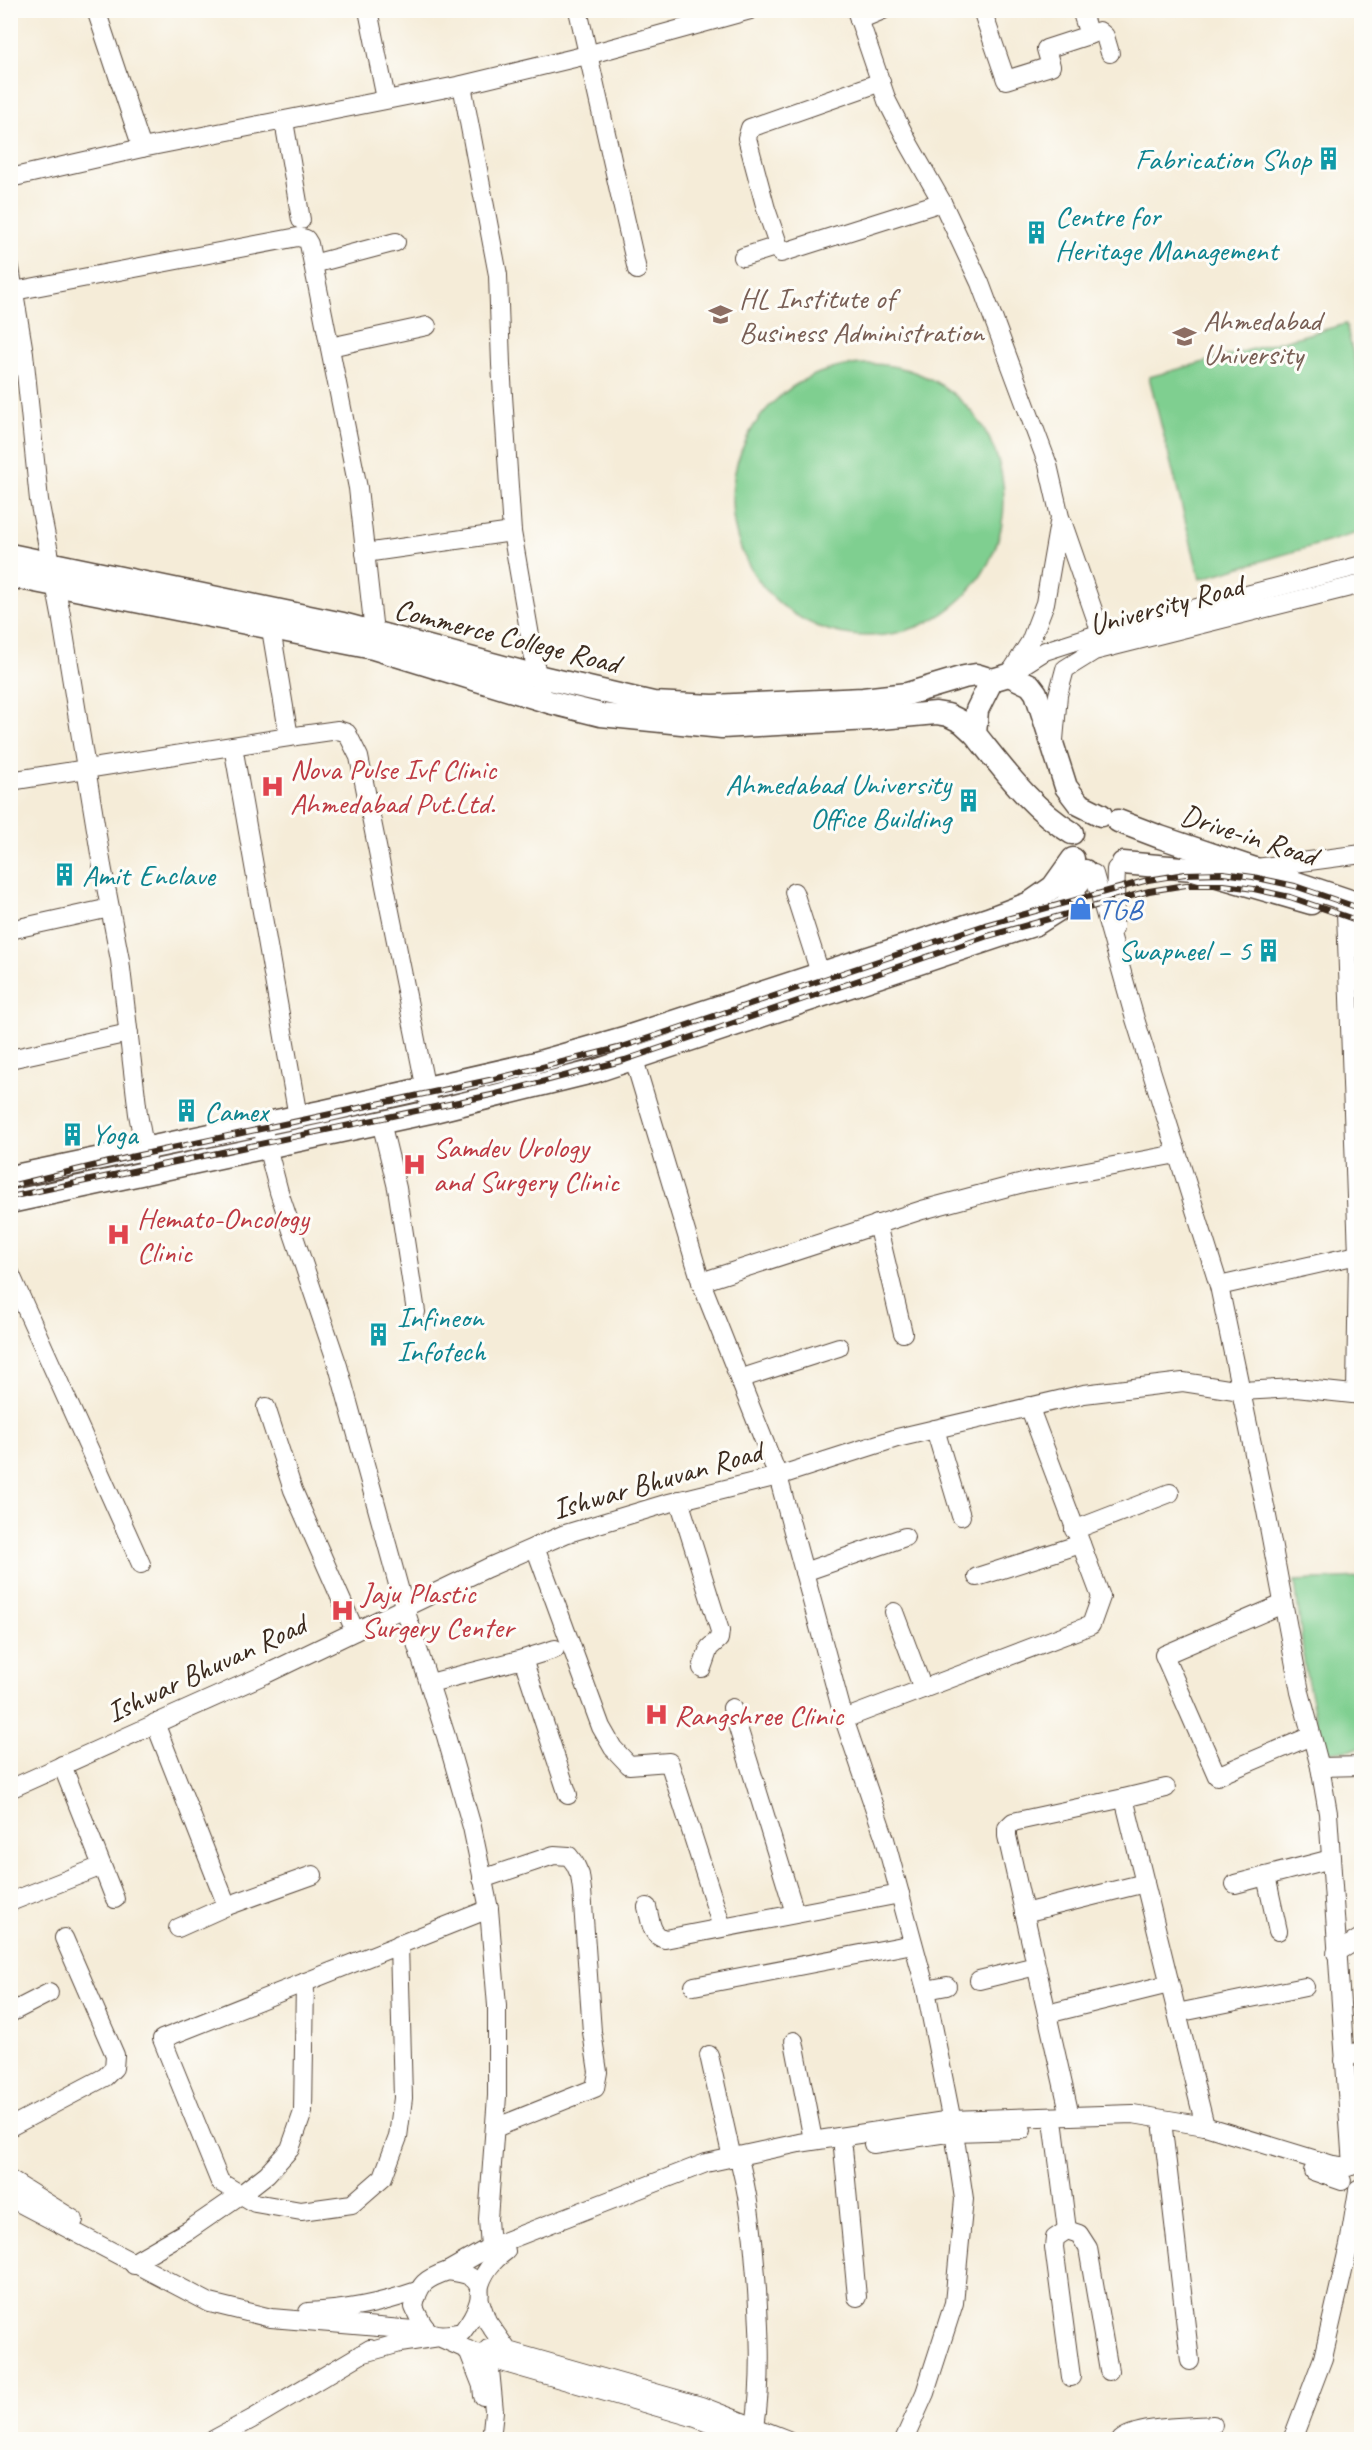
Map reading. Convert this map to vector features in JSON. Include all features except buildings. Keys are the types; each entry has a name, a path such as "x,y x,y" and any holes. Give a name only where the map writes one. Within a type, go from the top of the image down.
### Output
{"main road":[{"name":"Commerce College Road","path":"10,555 52,573 271,629 373,640 549,702 601,715 722,727 936,713 948,715 962,722 975,734 1037,808 1051,821 1072,833"},
{"name":"Commerce College Road","path":"10,576 52,573 373,640 652,703 713,706 863,699 907,694 976,675 1000,678"},
{"path":"975,734 977,710 1000,678"},
{"name":"Drive-in Road","path":"1000,678 1030,685 1036,693 1066,788 1079,804 1160,837 1255,868 1356,912"},
{"path":"1109,818 1128,836 1130,845 1120,866 1101,874 1084,868 1070,847 1072,833 1083,820 1109,818"},
{"name":"Drive-in Road","path":"1120,866 1193,869 1356,912"},
{"path":"10,1202 262,1125 532,1064 627,1037 988,919 1030,903 1084,868"},
{"path":"10,1177 266,1147 430,1112 634,1059 1036,924 1066,905 1084,868"}],"street":[{"path":"96,10 142,148"},
{"path":"368,10 386,99"},
{"path":"578,10 637,270"},
{"path":"10,178 142,148 462,85 587,55 750,10"},
{"path":"883,10 857,15 880,82 909,144 942,202 980,283 1048,465 1060,518 1101,633"},
{"path":"982,10 1006,80 1052,72 1046,49 1099,31 1105,36 1110,53"},
{"path":"1081,10 1089,35"},
{"path":"743,257 775,247 777,244 747,138 750,128 880,82"},
{"path":"462,85 498,275 501,366 512,532 537,676 549,702"},
{"path":"284,121 301,220"},
{"path":"781,253 942,202"},
{"path":"14,291 298,237 306,238 358,488 373,640"},
{"path":"313,264 396,242"},
{"path":"10,268 25,363 39,500 120,960 138,1114 147,1161"},
{"path":"330,348 428,326"},
{"path":"1000,678 1030,642 1040,618 1052,575 1060,518"},
{"path":"365,553 512,532"},
{"name":"University Road","path":"1000,678 1045,651 1101,633 1362,565"},
{"name":"University Road","path":"1053,747 1058,695 1065,669 1094,651 1362,584"},
{"path":"271,629 289,737"},
{"path":"10,781 338,730 347,733 356,746 430,1112"},
{"path":"233,746 298,1117"},
{"path":"1255,868 1362,854"},
{"path":"1114,945 1120,866"},
{"path":"1084,868 1114,945 1219,1286 1300,1692 1320,1767 1328,1814 1336,1953 1354,2180 1349,2245 1323,2358 1292,2439"},
{"path":"794,892 820,973"},
{"path":"10,930 110,908"},
{"path":"1356,912 1360,1254 1359,1394"},
{"path":"10,1059 129,1034"},
{"path":"627,1037 701,1282 778,1476 844,1719 885,1839 926,1990 964,2199 954,2302 925,2393 904,2439"},
{"path":"381,1122 397,1188 416,1312"},
{"path":"10,2198 137,2262 210,2303 271,2318 432,2334 462,2332 473,2319 480,2295 482,2276 493,2252 488,2219 495,2128 497,2006 489,1909 483,1879 472,1827 430,1683 404,1606 338,1366 279,1192 262,1125"},
{"path":"701,1282 877,1224 1023,1183 1177,1154"},
{"path":"877,1224 903,1333"},
{"path":"1219,1286 1360,1254"},
{"path":"10,1272 141,1564"},
{"path":"739,1379 839,1347"},
{"name":"Ishwar Bhuvan Road","path":"10,1789 565,1534 679,1500 778,1476 897,1438 1084,1394 1183,1382 1241,1391 1296,1388 1359,1394"},
{"path":"844,1719 1091,1625 1101,1597 1029,1406"},
{"path":"266,1407 293,1490 355,1631"},
{"path":"935,1429 961,1516"},
{"path":"977,1577 1077,1537 1170,1493"},
{"path":"679,1500 720,1631 719,1639 709,1648 702,1668"},
{"path":"804,1572 905,1537"},
{"path":"535,1547 601,1727 613,1748 629,1765 669,1762 722,1927"},
{"path":"1283,1604 1164,1655 1217,1776 1311,1736"},
{"path":"894,1612 923,1689"},
{"path":"430,1683 555,1649"},
{"path":"523,1659 568,1795"},
{"path":"732,1708 795,1913"},
{"path":"155,1724 227,1906"},
{"path":"62,1765 115,1899"},
{"path":"1320,1767 1362,1766"},
{"path":"1070,2116 1007,1828 1013,1822 1166,1788"},
{"path":"1124,1798 1205,2126"},
{"path":"483,1879 554,1856 569,1856 575,1864 582,1890 592,2032 598,2072 595,2088 495,2128"},
{"path":"1235,1884 1331,1859"},
{"path":"10,1902 102,1866"},
{"path":"178,1928 227,1906 313,1875"},
{"path":"1266,1876 1278,1931"},
{"path":"1024,1914 1144,1883"},
{"path":"647,1907 653,1933 665,1940 722,1927 900,1894"},
{"path":"399,1944 403,2098 398,2137 383,2177 352,2204 301,2211 255,2203 220,2182 162,2039 399,1944 489,1909"},
{"path":"1336,1953 1362,1937"},
{"path":"10,2127 105,2076 114,2068 115,2055 64,1938"},
{"path":"694,1986 913,1944"},
{"path":"979,1980 1036,1966"},
{"path":"137,2262 240,2195 267,2174 290,2149 303,2112 305,1982"},
{"path":"1047,2014 1169,1984"},
{"path":"926,1990 947,1986"},
{"path":"1177,2013 1305,1987"},
{"path":"10,2013 49,1993"},
{"path":"794,2041 813,2140"},
{"path":"1344,2060 1362,2049"},
{"path":"709,2055 736,2162 748,2196 759,2324 761,2390 754,2433"},
{"path":"736,2162 813,2140 1070,2116 1133,2114 1205,2126 1333,2165 1354,2180"},
{"path":"10,2180 137,2262 237,2303 291,2313 338,2310 382,2303 417,2291 429,2278 706,2163 736,2162 843,2148 952,2126 1054,2128 1083,2124 1132,2124 1200,2134 1354,2180"},
{"path":"1054,2128 1067,2230"},
{"path":"1163,2129 1190,2361"},
{"path":"843,2148 857,2297"},
{"path":"1282,2439 1315,2356 1354,2180"},
{"path":"1067,2230 1080,2234 1088,2248 1109,2371"},
{"path":"1067,2230 1055,2238 1054,2247 1071,2377"},
{"path":"448,2271 469,2276 480,2295 487,2321 494,2411 491,2439"},
{"path":"417,2291 414,2307 432,2334 468,2350 696,2418 788,2439"},
{"path":"487,2321 508,2351 701,2406 754,2433"},
{"path":"213,2439 252,2419 361,2354 432,2334"},
{"path":"468,2350 482,2386 484,2411 482,2439"},
{"path":"1121,2439 1126,2434 1213,2425"}],"green space":[{"path":"1346,324 1361,388 1361,532 1200,579 1149,377"},
{"path":"855,364 881,364 920,374 944,387 964,404 981,424 994,448 1002,473 1004,500 1002,527 994,552 981,576 964,596 944,613 920,626 895,634 855,636 828,630 804,620 782,605 763,586 748,564 738,540 732,513 732,487 738,460 748,436 763,414 782,395 804,380 828,370"},
{"path":"1361,1578 1361,1748 1323,1753 1305,1669 1295,1581"}],"railway":[{"path":"10,1186 130,1157 494,1079 622,1047 985,925 1148,880 1185,874 1223,873 1253,877 1295,886 1362,909"},
{"path":"10,1197 496,1094 625,1060 988,936 1149,891 1186,885 1224,885 1254,889 1290,897 1362,922"}],"place":[{"name":"Fabrication Shop","path":"1329,159"},
{"name":"Centre for Heritage Management","path":"1037,233"},
{"name":"HL Institute of Business Administration","path":"721,315"},
{"name":"Ahmedabad University","path":"1185,337"},
{"name":"Nova Pulse Ivf Clinic Ahmedabad Pvt.Ltd.","path":"272,786"},
{"name":"Ahmedabad University Office Building","path":"969,801"},
{"name":"Amit Enclave","path":"64,875"},
{"name":"TGB","path":"1080,909"},
{"name":"Swapneel – 5","path":"1269,950"},
{"name":"Camex","path":"186,1111"},
{"name":"Yoga","path":"73,1134"},
{"name":"Samdev Urology and Surgery Clinic","path":"415,1164"},
{"name":"Hemato-Oncology Clinic","path":"119,1235"},
{"name":"Infineon Infotech","path":"379,1334"},
{"name":"Jaju Plastic Surgery Center","path":"343,1610"},
{"name":"Rangshree Clinic","path":"656,1715"}]}
